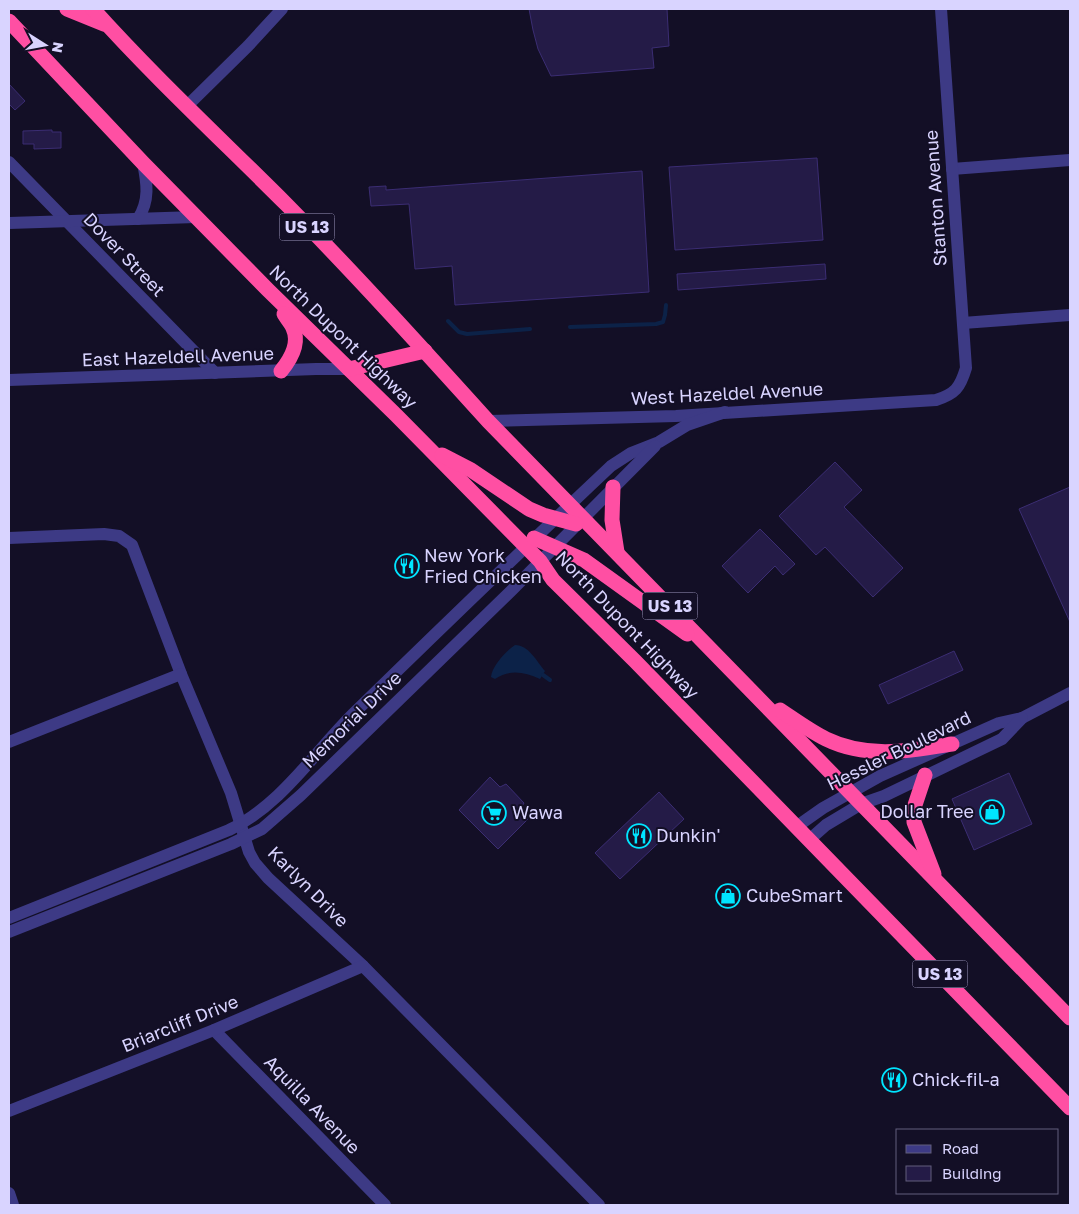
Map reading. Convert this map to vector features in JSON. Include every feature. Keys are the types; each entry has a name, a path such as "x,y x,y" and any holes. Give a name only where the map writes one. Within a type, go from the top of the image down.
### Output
{"highway":[{"path":"67,9 108,26"},
{"name":"US 13","path":"93,9 287,206 425,351 488,421 570,504 580,521 617,552 1070,1018"},
{"name":"North Dupont Highway","path":"10,17 143,163 268,290 429,448 530,543 553,580 635,661 1070,1108"},
{"path":"268,290 294,329 295,346 288,363 281,370"},
{"path":"349,369 425,351"},
{"path":"429,448 471,470 529,509 556,518 580,521"},
{"path":"613,487 612,520 617,552"},
{"path":"530,543 555,546 584,560 722,660"},
{"path":"756,695 824,738 856,750 892,752 952,744"},
{"path":"925,775 914,808 914,822 937,882"}],"street":[{"path":"187,106 248,46 282,9"},
{"name":"Stanton Avenue","path":"940,9 966,368 961,384"},
{"path":"952,169 1070,160"},
{"name":"Dover Street","path":"9,162 215,373"},
{"path":"138,219 144,209 147,197 147,184 143,163"},
{"path":"9,223 196,217"},
{"path":"963,324 1070,315"},
{"name":"East Hazeldell Avenue","path":"9,380 349,369"},
{"name":"West Hazeldel Avenue","path":"488,421 676,416 936,400 950,396 961,384"},
{"name":"Memorial Drive","path":"9,918 242,824 271,802 353,715 570,504 622,458 659,442 687,425 725,412"},
{"name":"Memorial Drive","path":"9,932 262,829 289,806 659,442"},
{"name":"Karlyn Drive","path":"9,538 104,534 119,536 132,546 181,674 231,793 255,863 268,878 363,966 600,1205"},
{"path":"9,742 181,674"},
{"name":"Hessler Boulevard","path":"796,827 823,808 880,776 999,723 1022,718 1070,693"},
{"name":"Hessler Boulevard","path":"809,840 826,825 861,804 884,796 1002,739 1022,718"},
{"name":"Briarcliff Drive","path":"9,1112 214,1030 363,966"},
{"name":"Aquilla Avenue","path":"214,1030 385,1205"},
{"path":"9,1192 13,1205"}],"water":[{"path":"515,645 529,651 545,671 540,679 517,673 506,674 495,679 491,677 500,659"}],"building":[{"path":"529,9 667,9 669,46 652,48 654,68 551,76 538,49"},
{"path":"9,84 25,101 15,110 9,104"},
{"path":"52,130 52,132 61,132 61,148 34,149 34,144 23,144 23,131"},
{"path":"817,158 823,240 675,250 669,167"},
{"path":"642,171 649,292 455,305 452,266 415,269 409,204 371,206 369,187 386,186 386,190"},
{"path":"825,264 826,279 678,290 677,274"},
{"path":"835,462 862,490 844,507 903,568 873,597 825,547 816,555 779,516"},
{"path":"1070,487 1070,622 1019,509"},
{"path":"760,529 795,564 783,575 775,566 748,593 722,566"},
{"path":"954,651 963,670 888,704 879,685"},
{"name":"Dollar Tree","path":"1009,773 1032,824 974,850 952,799"},
{"name":"Wawa","path":"490,777 500,787 506,784 524,803 521,808 530,817 498,849 459,810"},
{"name":"Dunkin'","path":"659,792 684,819 620,879 595,853"}],"waterway":[{"path":"570,327 656,324 663,322 666,305"},
{"path":"448,321 459,332 467,334 530,329"},
{"path":"543,675 550,680"}],"place":[{"name":"New York Fried Chicken","path":"407,566"},
{"name":"Dollar Tree","path":"992,812"},
{"name":"Wawa","path":"494,813"},
{"name":"Dunkin'","path":"639,836"},
{"name":"CubeSmart","path":"728,896"},
{"name":"Chick-fil-a","path":"894,1080"}]}
